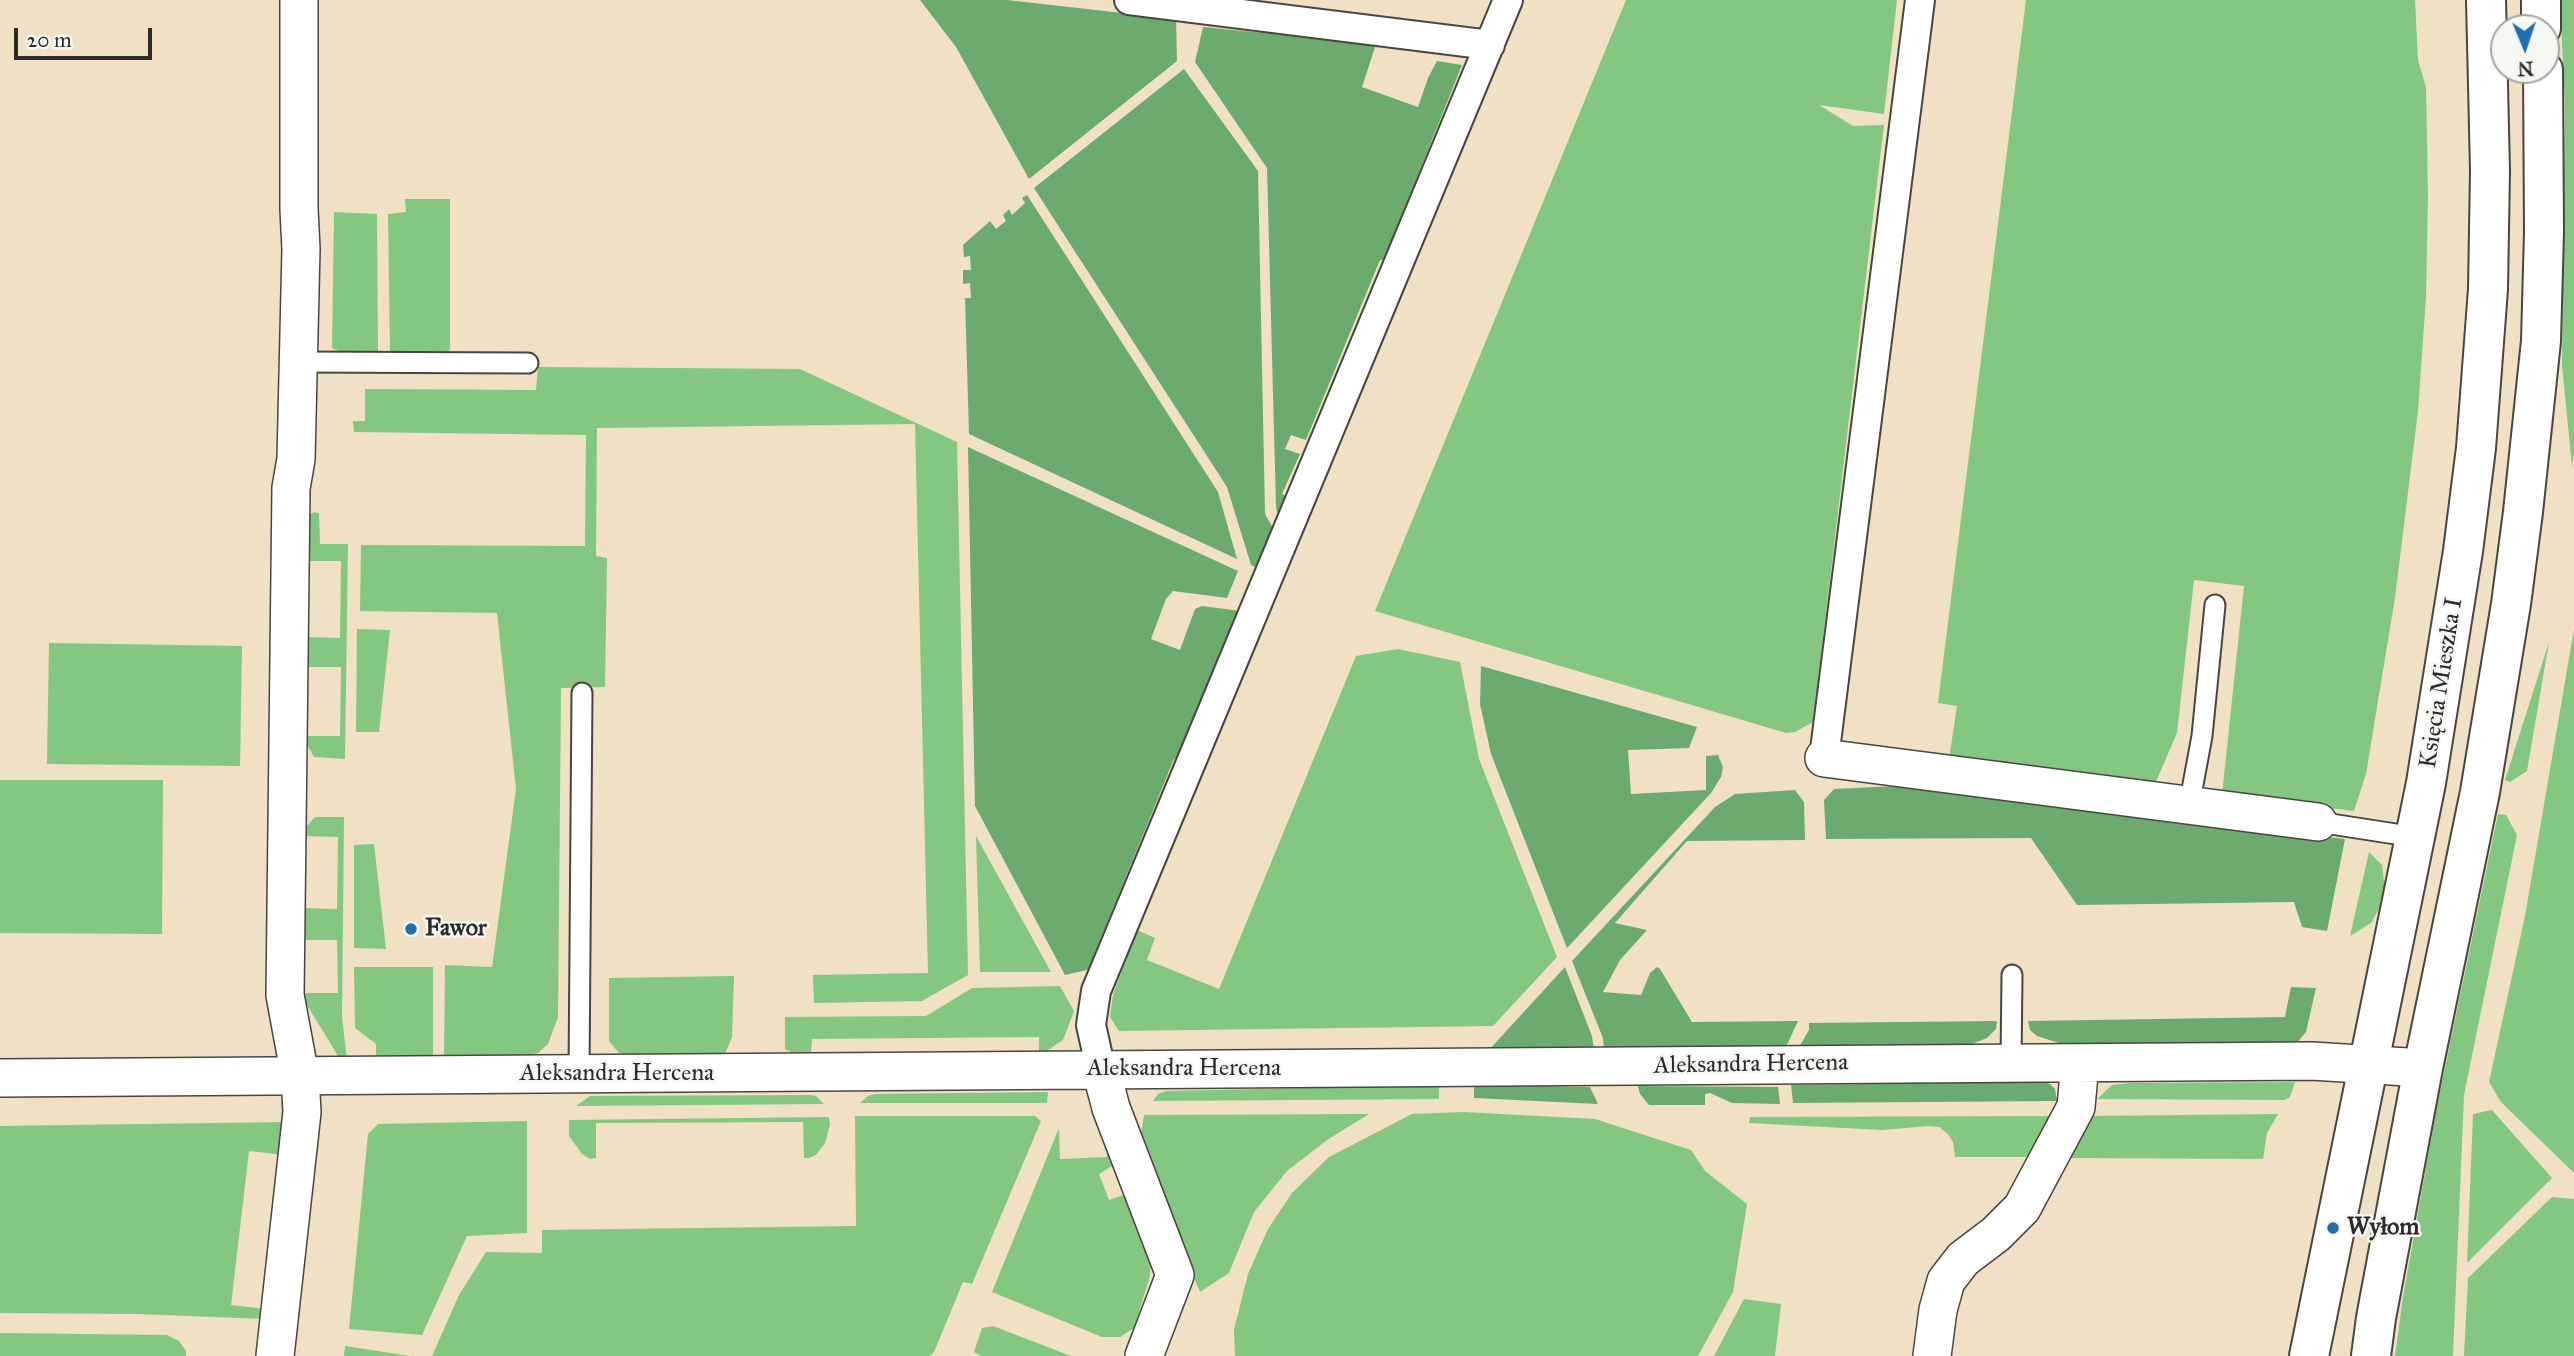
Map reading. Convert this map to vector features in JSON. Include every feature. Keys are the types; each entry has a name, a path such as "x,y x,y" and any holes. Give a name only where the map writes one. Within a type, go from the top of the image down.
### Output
{"street":[{"path":"275,1356 302,1112 300,1076 285,995 291,488 296,459 301,249 299,0"},
{"path":"1129,0 1222,5 1490,45"},
{"path":"1144,1356 1175,1275 1111,1108 1091,1025 1096,990 1508,0"},
{"path":"1920,0 1824,758 2318,822"},
{"name":"Księcia Mieszka I","path":"2309,1356 2426,783 2463,551 2482,384 2489,276 2490,171 2486,0"},
{"path":"2371,1356 2423,1068 2480,792 2509,617 2541,341 2544,232 2543,84"},
{"name":"Aleksandra Hercena","path":"0,1078 2312,1061 2423,1068"},
{"path":"1933,1356 1938,1310 1947,1281 1963,1259 1996,1234 2022,1208 2076,1107 2080,1063"}],"lane":[{"path":"298,362 527,363"},
{"path":"2189,806 2202,736 2216,605"},
{"path":"579,1074 582,692"},
{"path":"2318,822 2415,837"},
{"path":"2011,1063 2012,975"}],"green space":[{"path":"920,0 1007,0 1176,19 1177,61 1029,179 956,47"},
{"path":"1626,0 1897,0 1884,114 1819,105 1853,126 1884,125 1813,722 1795,732 1786,733 1375,611"},
{"path":"2026,0 2415,0 2418,60 2426,87 2428,195 2426,297 2418,411 2395,598 2366,774 2354,811 2222,795 2244,586 2194,580 2177,733 2154,786 1949,759 1957,706 1938,703"},
{"path":"2560,0 2574,0 2572,467 2562,364 2565,105"},
{"path":"1203,27 1376,44 1362,87 1418,107 1437,61 1462,65 1384,260 1380,260 1306,440 1291,435 1285,449 1300,454 1282,494 1286,496 1278,516 1267,168 1195,62"},
{"path":"1184,69 1258,171 1265,514 1273,528 1257,568 1251,565 1227,487 1034,188"},
{"path":"1027,195 1218,492 1237,559 969,434 965,298 971,298 970,283 963,284 963,270 971,270 970,256 964,257 963,245 990,221 996,229 1006,221 1003,215 1009,209 1012,215 1025,203 1022,198"},
{"path":"405,199 450,199 450,349 447,354 390,354 388,214 406,212"},
{"path":"334,212 377,214 378,354 345,354 332,348"},
{"path":"538,367 800,369 957,442 968,975 922,1001 814,1003 813,975 928,973 915,424 597,428 596,556 607,558 605,687 561,688 558,1017 548,1044 538,1053 524,1056 444,1057 445,965 492,967 516,789 497,613 360,611 361,545 585,546 586,435 354,432 353,421 365,421 365,389 536,390"},
{"path":"968,447 1238,571 1227,598 1173,591 1166,599 1151,639 1180,650 1195,609 1202,606 1240,611 1179,760 1174,759 1093,957 1095,962 1091,969 1065,975 975,806"},
{"path":"319,513 320,544 348,544 345,759 314,757 305,741 306,736 340,736 341,667 307,667 306,637 340,638 341,561 307,561 309,515"},
{"path":"357,629 390,630 379,732 356,732"},
{"path":"2574,629 2574,1173 2501,1102 2489,1082 2525,916"},
{"path":"2549,642 2527,771 2510,782 2505,780"},
{"path":"49,643 242,646 240,766 47,764"},
{"path":"1398,649 1460,662 1479,759 1557,957 1493,1026 1119,1031 1110,1017 1113,995 1137,930 1155,938 1147,960 1219,989 1356,656"},
{"path":"1481,666 1697,727 1689,748 1628,750 1631,794 1706,790 1706,756 1718,755 1723,767 1721,777 1711,793 1567,948 1491,754 1480,704"},
{"path":"0,780 163,780 162,934 0,933"},
{"path":"1919,785 2345,839 2327,931 2302,927 2294,902 2077,905 2031,838 1826,839 1824,800 1834,789"},
{"path":"1795,790 1804,802 1805,840 1687,841 1615,923 1647,930 1620,960 1603,992 1641,995 1650,973 1657,967 1692,1022 1798,1021 1785,1049 1604,1050 1603,1038 1572,961 1715,807 1735,794"},
{"path":"2498,814 2506,815 2517,835 2464,1095 2453,1356 2395,1356 2437,1106"},
{"path":"315,817 344,817 342,1018 347,1059 340,1059 302,997 303,993 338,993 337,940 303,940 303,908 337,909 338,837 304,836 304,829"},
{"path":"976,836 1051,972 980,972"},
{"path":"374,844 386,949 354,948 354,845"},
{"path":"2369,852 2382,865 2385,889 2383,902 2371,923 2350,936"},
{"path":"354,967 433,967 433,1058 376,1059 376,1044 355,1028"},
{"path":"1565,967 1592,1036 1594,1049 1488,1051"},
{"path":"734,976 732,1037 725,1054 629,1056 619,1053 609,1041 609,978"},
{"path":"1060,986 1074,1011 1063,1040 1045,1052 1039,1051 1039,1037 812,1039 811,1054 794,1054 785,1049 785,1017 926,1016 972,988"},
{"path":"2291,987 2316,988 2306,1032 2297,1043 2065,1045 2037,1036 2030,1030 2028,1021 2285,1017"},
{"path":"1997,1021 1996,1029 1987,1038 1967,1046 1798,1049 1809,1030 1809,1023"},
{"path":"2044,1082 2055,1089 2057,1101 1793,1103 1791,1085"},
{"path":"2295,1082 2290,1097 2285,1100 2097,1099 2112,1085 2130,1083"},
{"path":"1439,1085 1439,1099 1153,1101 1158,1094 1166,1091"},
{"path":"1474,1085 1590,1087 1598,1104 1474,1098"},
{"path":"1638,1086 1778,1087 1780,1104 1732,1103 1710,1093 1705,1094 1705,1105 1649,1105 1640,1094"},
{"path":"1048,1092 1047,1103 860,1103 875,1094"},
{"path":"590,1096 816,1096 824,1104 576,1106"},
{"path":"2492,1110 2552,1178 2467,1263 2473,1114"},
{"path":"1464,1112 1595,1119 1691,1150 1705,1171 1747,1204 1733,1292 1698,1356 1235,1356 1234,1330 1248,1274 1268,1229 1292,1193 1329,1157 1412,1114"},
{"path":"1369,1114 1327,1140 1287,1171 1254,1212 1229,1273 1200,1292 1142,1155 1144,1115"},
{"path":"2278,1114 2267,1133 2263,1159 2067,1158 2085,1116"},
{"path":"855,1116 1035,1116 1041,1121 972,1284 963,1282 930,1356 432,1356 459,1295 486,1252 542,1253 542,1230 856,1226"},
{"path":"2053,1116 2033,1157 1955,1157 1953,1142 1939,1127 1882,1130 1749,1123 1750,1117"},
{"path":"829,1117 830,1125 825,1143 816,1155 809,1158 804,1158 803,1122 596,1123 596,1158 590,1159 582,1154 569,1136 569,1120"},
{"path":"527,1121 527,1233 467,1236 422,1335 349,1329 368,1134 378,1124"},
{"path":"286,1122 284,1155 249,1151 231,1305 266,1309 265,1319 137,1314 0,1313 0,1126"},
{"path":"1059,1128 1060,1159 1107,1157 1105,1129 1117,1163 1099,1174 1109,1200 1129,1193 1151,1255 1150,1276 1134,1328 1120,1337 1102,1337 992,1292"},
{"path":"2552,1197 2574,1199 2574,1356 2464,1356 2468,1278"},
{"path":"1744,1299 1781,1304 1775,1356 1714,1356"},
{"path":"993,1326 1071,1356 981,1356 974,1352 982,1328"},
{"path":"0,1333 167,1335 179,1341 186,1351 186,1356 0,1356"},
{"path":"345,1346 410,1356 344,1356"}],"place":[{"name":"Fawor","path":"411,929"},
{"name":"Wyłom","path":"2333,1228"}]}
